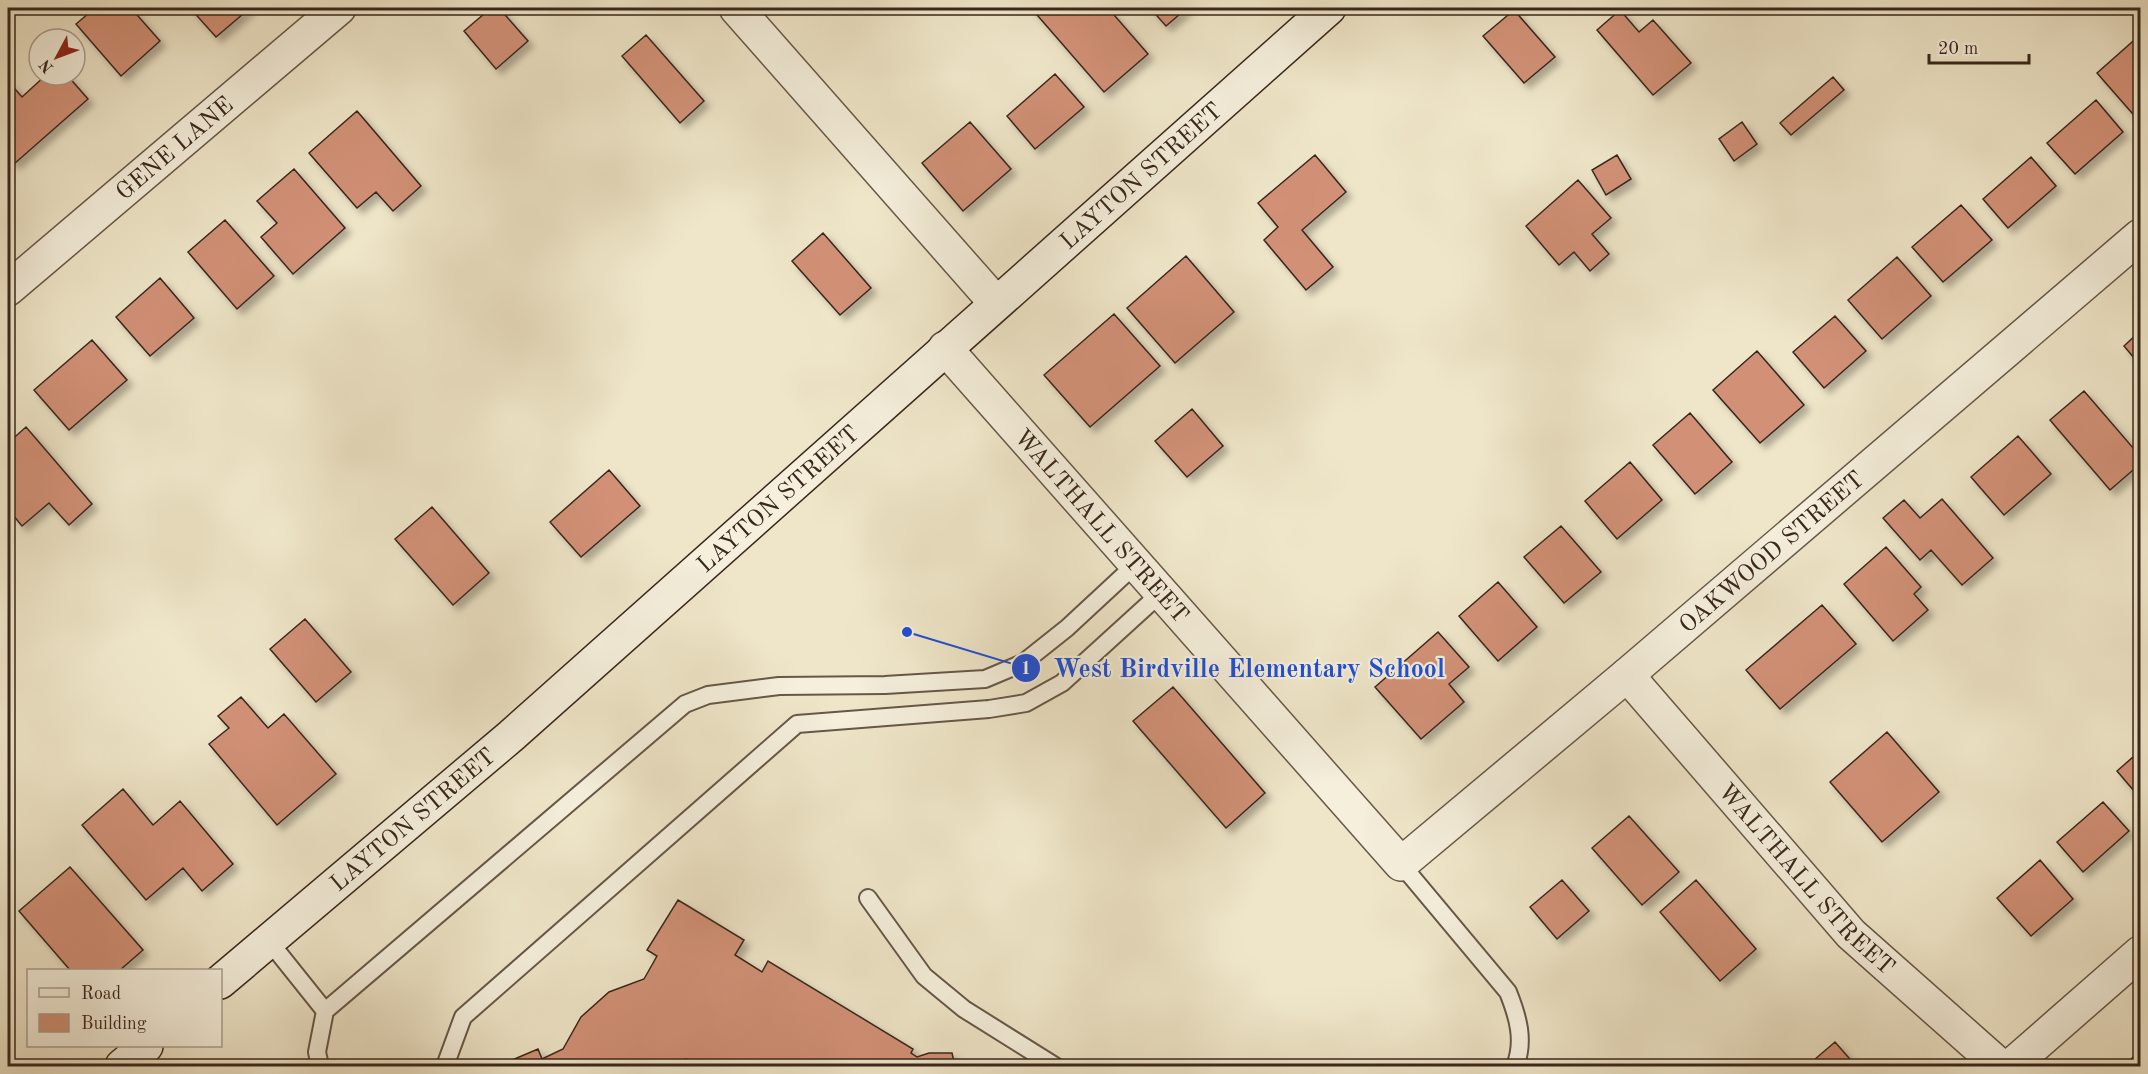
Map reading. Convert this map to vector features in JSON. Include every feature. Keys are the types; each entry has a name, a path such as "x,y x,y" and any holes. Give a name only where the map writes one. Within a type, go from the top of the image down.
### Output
{"street":[{"name":"GENE LANE","path":"8,289 339,8"},
{"path":"736,8 996,303"},
{"name":"LAYTON STREET","path":"222,980 511,736 1329,8"},
{"name":"OAKWOOD STREET","path":"1401,864 1627,675 2140,236"},
{"name":"WALTHALL STREET","path":"945,348 1401,864"},
{"name":"WALTHALL STREET","path":"1627,675 1851,934 2000,1066"},
{"path":"2011,1066 2140,953"},
{"path":"122,1066 145,1047"}],"lane":[{"path":"320,1066 317,1052 325,1011 685,704 708,695 778,686 885,685 985,679 1023,663 1067,628 1136,564"},
{"path":"445,1066 463,1017 797,724 1026,704 1062,683 1162,592"},
{"path":"1401,864 1508,992 1518,1015 1521,1039 1515,1066"},
{"path":"868,898 924,976 964,1010 1055,1066"},
{"path":"269,941 325,1011"}],"building":[{"path":"95,8 131,8 160,41 121,76 87,37 87,27 79,27 76,24"},
{"path":"190,8 250,8 216,37"},
{"path":"491,8 499,8 528,41 496,69 464,31"},
{"path":"1031,8 1108,8 1148,54 1104,92"},
{"path":"1150,8 1187,8 1166,26"},
{"path":"1514,10 1555,57 1524,83 1483,36"},
{"path":"1620,10 1639,32 1653,20 1691,63 1653,95 1597,30"},
{"path":"646,35 704,101 680,123 622,56"},
{"path":"2140,35 2140,121 2139,121 2097,73"},
{"path":"1055,74 1084,107 1035,149 1007,116"},
{"path":"1833,77 1844,90 1791,135 1780,123"},
{"path":"8,81 22,97 33,87 78,87 88,99 14,164 8,156"},
{"path":"2096,100 2123,132 2075,174 2047,143"},
{"path":"357,111 421,186 393,211 376,192 357,208 309,153"},
{"path":"970,122 1011,169 963,211 922,163"},
{"path":"1742,122 1757,144 1734,161 1719,139"},
{"path":"1315,155 1346,192 1302,230 1333,267 1306,290 1264,240 1278,227 1258,203"},
{"path":"1617,155 1631,179 1606,195 1592,170"},
{"path":"2031,157 2056,186 2008,228 1983,199"},
{"path":"294,169 345,228 293,274 261,237 277,223 257,201"},
{"path":"1578,180 1611,218 1592,234 1609,254 1590,271 1574,252 1559,265 1526,226"},
{"path":"1961,205 1992,240 1943,282 1912,247"},
{"path":"225,220 274,276 237,309 188,252"},
{"path":"823,233 871,288 840,315 792,261"},
{"path":"1186,256 1234,312 1175,363 1127,308"},
{"path":"1897,257 1931,296 1882,339 1848,300"},
{"path":"160,278 194,318 150,356 116,317"},
{"path":"1114,314 1160,366 1090,427 1044,375"},
{"path":"1835,316 1866,351 1824,388 1793,352"},
{"path":"2140,331 2140,365 2124,346"},
{"path":"92,340 127,380 69,430 34,390"},
{"path":"1757,351 1804,405 1760,443 1713,390"},
{"path":"2084,391 2140,456 2140,464 2110,490 2050,420"},
{"path":"1192,409 1223,446 1187,477 1155,441"},
{"path":"1690,413 1732,462 1695,494 1653,445"},
{"path":"26,427 92,504 69,525 49,503 22,526 8,509 8,443"},
{"path":"2018,436 2051,474 2004,515 1971,477"},
{"path":"1630,462 1662,500 1617,539 1585,501"},
{"path":"609,470 640,506 581,557 550,522"},
{"path":"1942,499 1993,558 1962,585 1931,550 1920,560 1883,518 1904,500 1920,518"},
{"path":"432,507 489,573 453,605 395,539"},
{"path":"1561,526 1601,572 1564,603 1524,557"},
{"path":"1886,547 1921,587 1914,594 1928,610 1893,641 1844,584"},
{"path":"1498,582 1537,627 1498,661 1459,616"},
{"path":"1822,605 1856,644 1780,709 1746,670"},
{"path":"305,619 351,672 316,702 270,649"},
{"path":"1438,632 1469,667 1449,684 1464,702 1421,739 1375,687"},
{"path":"1173,687 1265,793 1226,828 1133,721"},
{"path":"241,697 268,728 284,714 336,774 277,825 209,744 229,728 218,716"},
{"path":"1887,732 1939,792 1882,842 1830,782"},
{"path":"2140,751 2140,798 2117,771"},
{"path":"123,789 153,825 180,801 233,864 202,891 183,868 146,900 82,825"},
{"path":"2103,802 2129,831 2083,872 2057,842"},
{"path":"1629,816 1679,872 1642,905 1592,848"},
{"path":"2040,860 2073,899 2031,936 1997,898"},
{"path":"70,867 143,950 121,969 69,969 19,911"},
{"path":"1562,880 1589,911 1557,939 1530,907"},
{"path":"1696,880 1756,949 1720,981 1660,912"},
{"path":"678,900 744,940 735,955 762,972 768,961 913,1049 911,1053 917,1057 929,1053 952,1053 955,1066 698,1066 686,1059 677,1066 498,1066 538,1049 542,1059 563,1049 581,1017 609,992 644,979 657,956 647,950"},
{"path":"1835,1042 1856,1066 1807,1066"},
{"path":"2140,1051 2140,1066 2135,1066 2130,1060"}],"place":[{"name":"West Birdville Elementary School","path":"907,632"}]}
